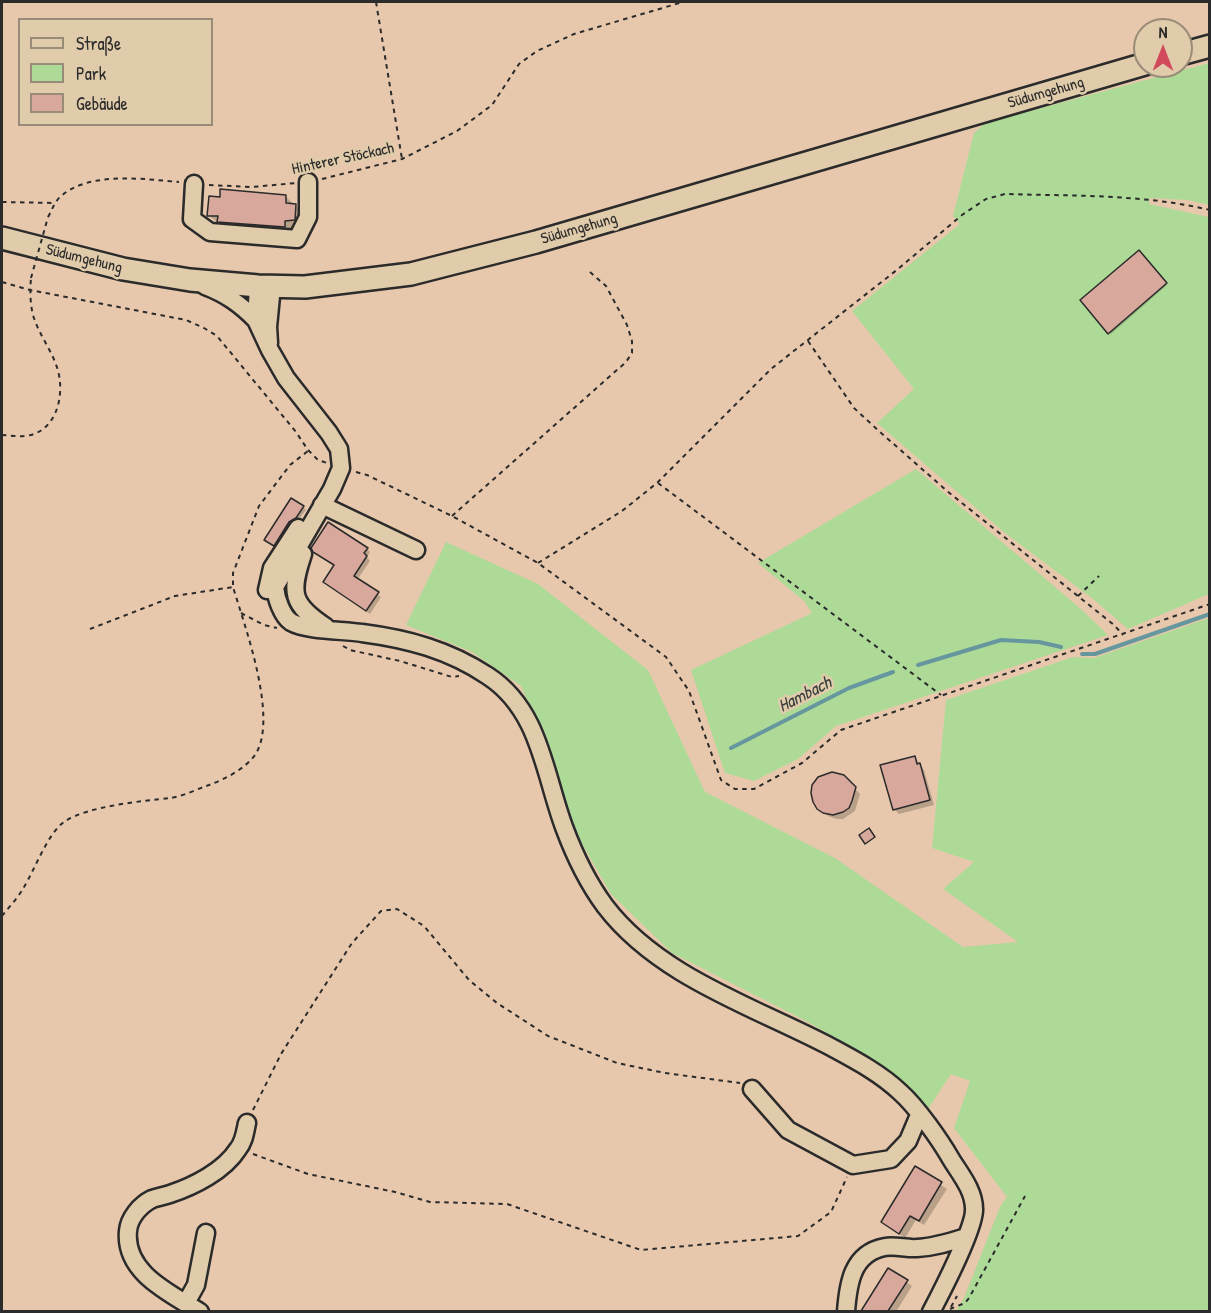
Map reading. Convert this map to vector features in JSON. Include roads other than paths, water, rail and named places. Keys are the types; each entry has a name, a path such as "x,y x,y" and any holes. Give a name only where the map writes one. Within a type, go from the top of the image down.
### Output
{"main road":[{"path":"1193,51 1209,46"},
{"name":"Südumgehung","path":"2,238 123,269 190,280 265,286 321,286 411,274 536,242 1133,68"}],"street":[{"path":"194,184 192,219 210,232 297,239 308,217 308,182"},
{"path":"190,280 226,294 256,320 286,378 339,449 341,468 275,587 276,597 293,622 360,629 419,643 476,669 510,693 527,718 540,747 563,826 582,868 606,906 631,934 681,973 863,1064 902,1093 946,1151 971,1192 975,1211 966,1237 931,1311"},
{"path":"256,320 265,286"},
{"path":"265,286 270,350"},
{"path":"320,509 416,550"},
{"path":"320,509 296,574 295,596 307,614 329,624"},
{"path":"752,1089 788,1130 853,1165 891,1160 908,1141 919,1115"},
{"path":"206,1233 195,1285 193,1307 148,1277 136,1265 127,1240 129,1225 142,1206 152,1199 184,1188 219,1169 239,1149 247,1123"},
{"path":"846,1311 853,1269 871,1251 887,1246 915,1249 937,1246 966,1237"}],"waterway":[{"name":"Hambach","path":"1082,654 1095,654 1210,614"},
{"name":"Hambach","path":"918,665 1001,640 1039,642 1061,647"},
{"name":"Hambach","path":"731,748 849,688 893,672"}]}
